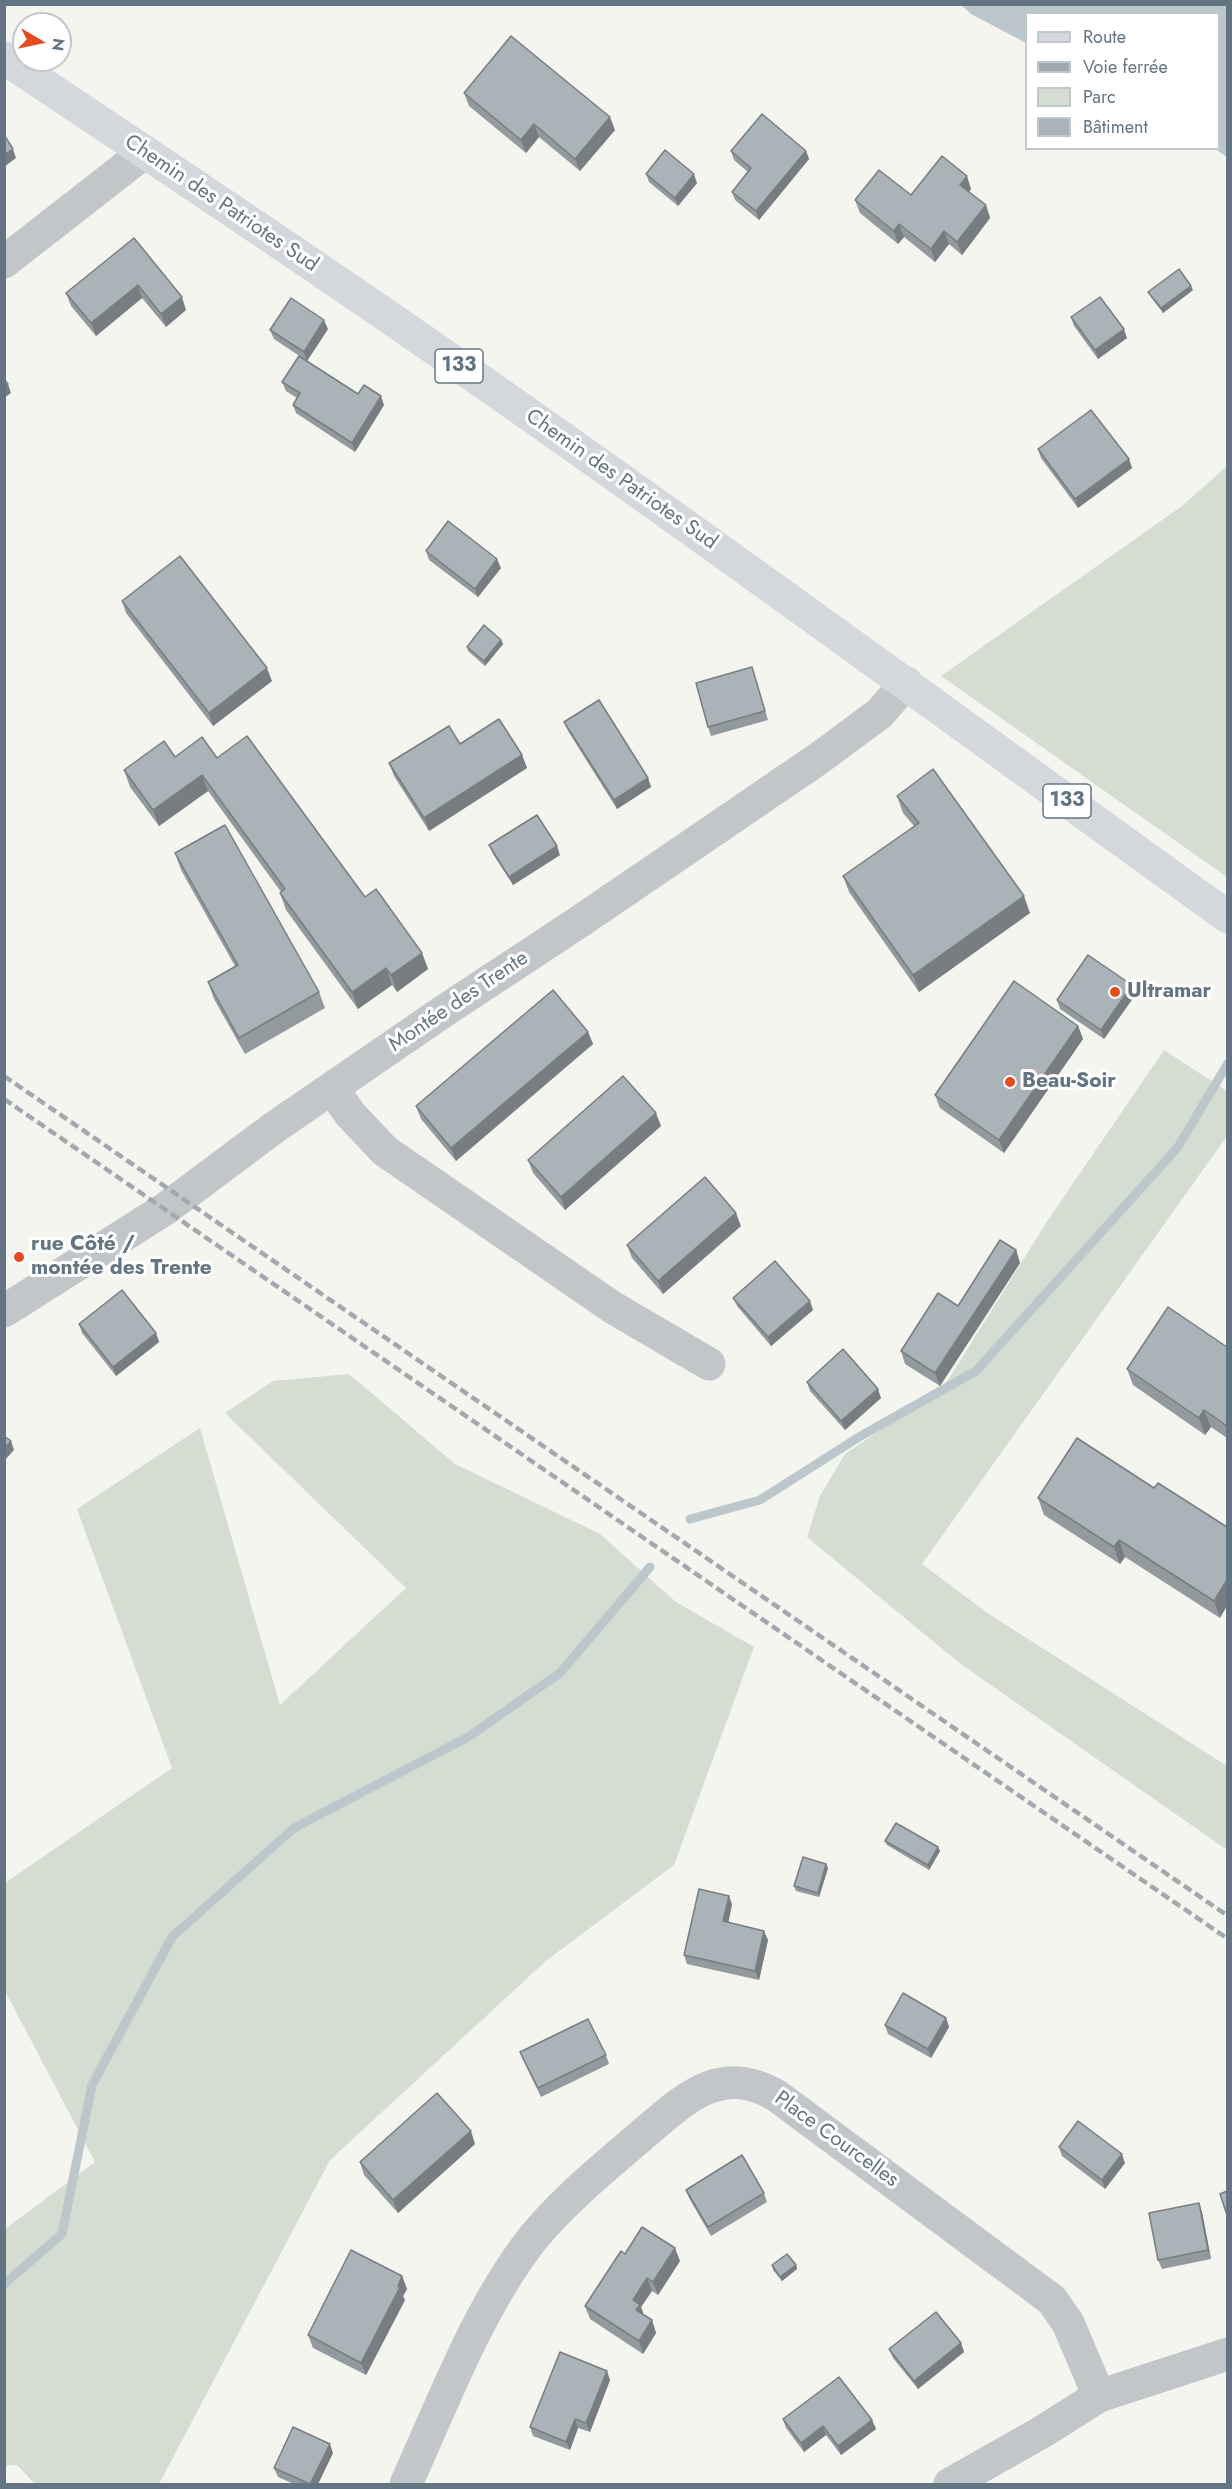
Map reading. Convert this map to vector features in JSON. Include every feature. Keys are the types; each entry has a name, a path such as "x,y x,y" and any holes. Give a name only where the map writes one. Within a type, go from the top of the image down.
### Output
{"main road":[{"name":"Chemin des Patriotes Sud","path":"4,57 488,386 906,683 1227,917"}],"street":[{"path":"4,262 145,153"},
{"name":"Montée des Trente","path":"7,1305 165,1209 332,1088 818,759 880,713 906,683"},
{"path":"332,1088 350,1114 385,1151 612,1307 709,1364"},
{"name":"Place Courcelles","path":"406,2484 492,2301 534,2238 586,2184 668,2113 699,2091 722,2083 745,2083 777,2096 1053,2300 1068,2323 1099,2396"},
{"path":"951,2484 1042,2432 1099,2396 1227,2354"}],"green space":[{"path":"1227,466 1227,877 941,676 1182,506"},
{"path":"1164,1050 1227,1091 1227,1136 922,1564 989,1614 1227,1766 1227,1850 958,1662 807,1537 820,1496 845,1454 943,1388 1048,1220"},
{"path":"349,1374 455,1464 600,1534 676,1602 754,1647 674,1865 547,1960 330,2160 159,2484 35,2484 17,2465 5,2466 5,2229 95,2162 5,1991 5,1883 172,1768 77,1509 200,1428 280,1705 406,1588 225,1413 273,1381"}],"shaded area":[{"path":"961,5 1227,5 1227,157 1216,150 1220,150 1220,12 1025,12 1025,42 971,14"}],"building":[{"path":"511,36 610,117 575,159 534,124 521,140 464,93"},
{"path":"762,114 806,151 756,211 732,192 751,168 731,151"},
{"path":"4,135 13,149 4,155"},
{"path":"665,150 694,174 675,198 646,174"},
{"path":"942,156 967,176 960,185 986,205 957,242 944,231 931,249 899,224 894,231 855,200 879,170 911,195"},
{"path":"134,238 182,297 161,314 138,285 91,323 66,293"},
{"path":"1179,269 1191,286 1161,308 1148,292"},
{"path":"1100,297 1124,329 1095,350 1071,317"},
{"path":"291,298 324,320 304,352 270,330"},
{"path":"299,356 358,394 364,385 381,396 352,443 293,405 300,393 282,382"},
{"path":"1091,410 1129,459 1075,499 1038,449"},
{"path":"448,521 497,559 475,589 426,551"},
{"path":"180,556 267,668 209,713 122,601"},
{"path":"484,625 501,640 484,661 467,647"},
{"path":"752,667 765,711 708,727 696,683"},
{"path":"599,700 648,778 614,800 564,722"},
{"path":"499,719 522,755 424,818 389,763 449,726 460,744"},
{"path":"247,736 365,897 376,889 422,953 391,975 386,968 352,992 280,893 285,889 202,775 153,810 124,770 164,741 175,757 202,737 217,758"},
{"path":"933,769 1024,896 913,975 843,876 919,823 897,796"},
{"path":"537,815 557,846 509,877 489,845"},
{"path":"225,825 319,992 239,1038 208,982 238,965 175,853"},
{"path":"1088,955 1132,985 1101,1030 1057,1000"},
{"path":"1014,981 1078,1026 999,1140 935,1095"},
{"path":"553,990 588,1032 451,1148 416,1106"},
{"path":"623,1076 656,1113 561,1197 528,1160"},
{"path":"705,1177 736,1213 658,1281 627,1245"},
{"path":"1000,1240 1016,1250 935,1373 901,1351 938,1293 958,1306"},
{"path":"775,1261 810,1301 768,1337 733,1298"},
{"path":"122,1290 156,1333 113,1367 79,1324"},
{"path":"1168,1307 1227,1347 1227,1426 1204,1410 1199,1418 1127,1369"},
{"path":"843,1349 878,1389 841,1421 807,1382"},
{"path":"4,1436 11,1441 4,1449"},
{"path":"1077,1438 1154,1488 1158,1483 1227,1527 1227,1580 1214,1601 1119,1540 1114,1547 1038,1498"},
{"path":"896,1823 938,1847 928,1865 885,1841"},
{"path":"803,1857 826,1864 818,1893 794,1886"},
{"path":"699,1889 729,1896 723,1921 764,1931 755,1971 684,1955"},
{"path":"903,1993 946,2018 928,2049 885,2025"},
{"path":"588,2019 606,2055 538,2088 520,2052"},
{"path":"437,2093 471,2131 393,2200 360,2162"},
{"path":"1078,2121 1122,2154 1102,2180 1059,2147"},
{"path":"742,2155 764,2193 708,2227 686,2190"},
{"path":"1227,2191 1227,2215 1220,2194"},
{"path":"1199,2203 1208,2250 1158,2260 1149,2213"},
{"path":"642,2227 675,2248 653,2282 647,2278 633,2300 640,2305 636,2310 652,2320 639,2341 585,2306 621,2251 625,2254"},
{"path":"351,2250 402,2276 398,2286 400,2287 361,2363 308,2335"},
{"path":"787,2254 796,2265 780,2277 772,2265"},
{"path":"936,2312 961,2343 914,2381 889,2349"},
{"path":"560,2352 607,2371 586,2423 575,2419 566,2442 530,2427"},
{"path":"839,2377 872,2420 838,2446 823,2426 801,2443 783,2419"},
{"path":"293,2427 330,2444 310,2484 274,2468"}],"waterway":[{"path":"690,1519 760,1500 859,1437 976,1371 1178,1147 1228,1063"},
{"path":"4,2284 62,2234 92,2085 172,1937 294,1828 468,1737 560,1673 650,1567"}],"railway":[{"path":"4,1076 1228,1916"},
{"path":"4,1099 1228,1939"}],"place":[{"name":"Ultramar","path":"1115,992"},
{"name":"Beau-Soir","path":"1010,1082"},
{"name":"rue Côté / montée des Trente","path":"19,1257"}]}
